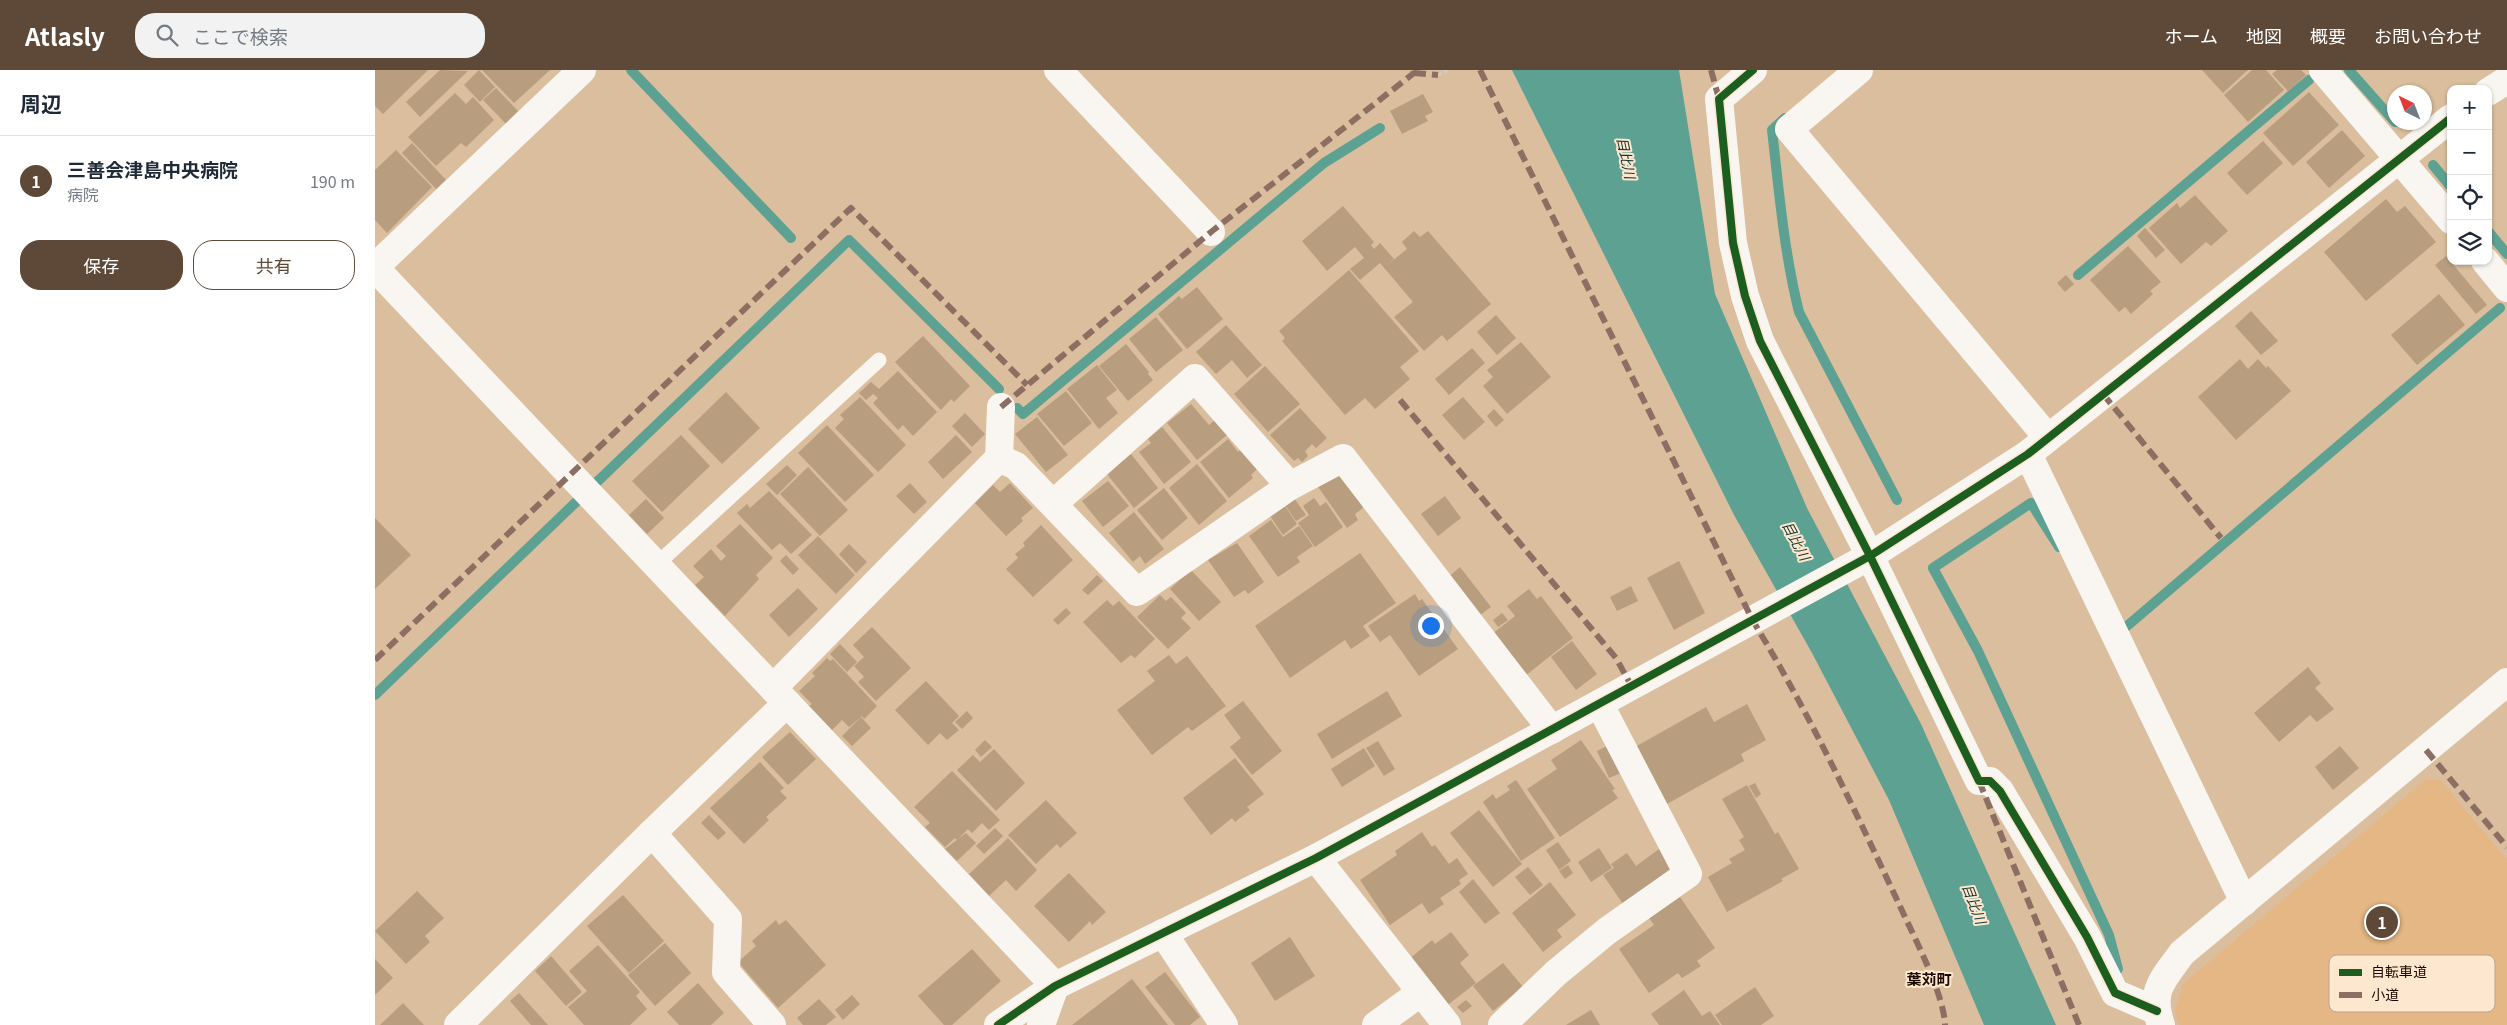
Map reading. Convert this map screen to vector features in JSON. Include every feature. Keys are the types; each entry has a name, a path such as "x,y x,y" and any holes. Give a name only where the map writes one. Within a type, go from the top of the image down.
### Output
{"street":[{"path":"581,70 375,268 1055,986"},
{"path":"1058,70 1211,232"},
{"path":"1753,70 1719,99 1733,243 1745,296 1760,341 1866,558 1979,781 1990,781 1999,791 2087,937 2115,993 2159,1018 2159,984 2182,953 2507,682"},
{"path":"1859,70 1789,129 2049,438"},
{"path":"2323,70 2447,215"},
{"path":"2492,89 2507,80"},
{"path":"998,1025 1055,986 1316,858 1764,616 1866,558 2049,438 2447,121"},
{"path":"2488,265 2507,288"},
{"path":"1053,504 1195,378 1290,486"},
{"path":"458,1025 652,833 999,458 1001,407"},
{"path":"2027,454 2244,902"},
{"path":"999,458 1016,466 1137,592 1290,486 1343,458 1552,730"},
{"path":"1502,1025 1557,972 1607,931 1689,874 1600,705"},
{"path":"652,833 728,919 726,972 772,1025"},
{"path":"1316,858 1447,1025"},
{"path":"1163,933 1224,1025"},
{"path":"1041,1025 1055,986"},
{"path":"1375,1025 1420,993"}],"lane":[{"path":"656,565 879,360"}],"path":[{"path":"1438,75 1448,70"}],"shaded area":[{"path":"2425,780 2440,780 2507,860 2507,1025 2179,1025 2175,1011 2183,984"}],"water":[{"name":"目比川","path":"1512,70 1679,70 1715,294 1807,508 1921,724 2056,1025 1984,1025 1889,800 1812,653 1734,515"}],"building":[{"path":"375,70 428,70 383,114 375,106"},
{"path":"440,70 468,71 420,117 406,102"},
{"path":"479,70 495,87 480,102 464,85"},
{"path":"482,70 550,70 514,103"},
{"path":"2202,70 2248,70 2223,93"},
{"path":"2252,70 2266,70 2284,90 2248,122 2224,95"},
{"path":"2277,70 2301,70 2306,75 2288,91 2272,74"},
{"path":"496,88 520,113 507,125 483,100"},
{"path":"2309,92 2339,125 2293,166 2263,133"},
{"path":"455,93 466,104 473,97 494,120 466,147 461,143 436,166 408,137"},
{"path":"1423,94 1433,112 1425,116 1428,121 1402,134 1390,111"},
{"path":"2342,130 2365,156 2329,188 2306,162"},
{"path":"2263,141 2283,163 2247,195 2227,173"},
{"path":"412,143 446,180 436,189 402,153"},
{"path":"396,150 432,187 387,233 375,220 375,170"},
{"path":"2195,195 2228,231 2211,246 2206,242 2181,264 2149,228 2177,203 2180,208"},
{"path":"2386,199 2397,212 2405,206 2436,242 2366,301 2324,252"},
{"path":"1343,206 1374,242 1371,245 1374,249 1380,243 1394,259 1386,266 1407,249 1402,242 1414,231 1420,237 1428,231 1491,304 1447,341 1442,335 1424,351 1394,317 1413,302 1380,263 1360,280 1350,269 1364,258 1355,247 1327,271 1302,241"},
{"path":"2145,228 2165,250 2156,258 2137,236"},
{"path":"2128,246 2161,282 2150,291 2153,294 2131,314 2125,307 2119,312 2090,280"},
{"path":"2446,256 2447,265 2454,265 2487,305 2476,314 2435,265"},
{"path":"1349,270 1419,351 1400,367 1410,379 1375,409 1365,398 1345,415 1282,341 1285,338 1279,331"},
{"path":"2066,275 2074,284 2065,292 2057,283"},
{"path":"1197,287 1223,319 1187,349 1158,314 1179,296 1182,299"},
{"path":"2439,294 2465,325 2417,365 2391,335"},
{"path":"2251,311 2278,341 2261,355 2235,326"},
{"path":"1496,315 1516,338 1497,355 1477,332"},
{"path":"1156,317 1183,350 1156,372 1129,339"},
{"path":"1226,325 1262,365 1247,378 1232,360 1216,374 1196,352"},
{"path":"923,336 970,386 954,402 951,399 941,410 895,362"},
{"path":"1521,342 1551,377 1507,414 1483,386 1493,377 1487,370"},
{"path":"1126,344 1149,372 1148,374 1153,380 1128,401 1099,366"},
{"path":"1472,348 1485,363 1449,395 1435,379"},
{"path":"2240,359 2248,369 2258,359 2266,368 2268,366 2291,391 2236,440 2198,397"},
{"path":"1097,365 1117,390 1106,398 1118,413 1099,429 1067,389"},
{"path":"1265,366 1300,404 1268,432 1234,394"},
{"path":"898,371 937,412 913,436 903,425 898,430 873,403 878,398 873,394 866,400 859,393 871,382 879,389"},
{"path":"1066,391 1092,423 1064,446 1037,414"},
{"path":"726,392 760,428 722,464 688,429"},
{"path":"860,397 906,445 878,472 835,428 844,419 840,415"},
{"path":"1463,397 1485,422 1464,440 1442,415"},
{"path":"1191,404 1209,425 1215,420 1227,435 1197,460 1167,423"},
{"path":"1300,408 1327,438 1316,448 1312,444 1305,451 1308,456 1302,462 1298,458 1294,461 1270,435"},
{"path":"1494,409 1504,420 1496,427 1487,416"},
{"path":"965,413 985,434 972,447 952,426"},
{"path":"1037,417 1068,455 1046,472 1015,434"},
{"path":"827,425 874,475 845,502 798,453"},
{"path":"1162,427 1191,462 1164,484 1139,452 1151,443 1148,439"},
{"path":"681,435 710,466 662,512 632,481"},
{"path":"956,435 972,452 943,479 928,462"},
{"path":"1228,439 1238,452 1241,449 1257,469 1251,475 1253,478 1229,498 1200,462"},
{"path":"1131,454 1158,488 1134,508 1107,474"},
{"path":"1197,464 1227,501 1199,525 1169,488"},
{"path":"787,465 797,475 777,495 766,484"},
{"path":"808,467 848,510 820,536 780,494"},
{"path":"1340,473 1364,507 1355,514 1358,520 1347,528 1316,484"},
{"path":"1108,481 1129,506 1103,527 1082,501"},
{"path":"910,483 927,502 914,514 896,496"},
{"path":"1010,483 1033,508 1021,518 1023,521 1006,536 975,503 993,485 1000,492"},
{"path":"1164,488 1188,518 1162,540 1137,510"},
{"path":"769,491 812,535 791,554 780,543 772,550 737,513 747,504 750,508"},
{"path":"1445,496 1461,518 1438,536 1421,514"},
{"path":"1294,498 1306,515 1296,521 1285,505"},
{"path":"1314,498 1320,506 1326,502 1343,527 1315,547 1298,523 1309,515 1303,506"},
{"path":"646,499 664,518 647,534 629,515"},
{"path":"1285,506 1297,524 1283,535 1270,516"},
{"path":"1134,512 1164,549 1145,564 1140,556 1133,562 1109,533"},
{"path":"375,518 411,555 375,589"},
{"path":"1271,520 1283,537 1299,526 1313,546 1297,557 1300,562 1278,577 1249,536"},
{"path":"740,524 773,558 756,575 759,579 725,616 695,585 704,577 693,566 711,549 721,561 726,556 716,546"},
{"path":"1041,525 1073,560 1033,597 1006,569 1018,558 1015,554 1025,546 1023,543"},
{"path":"818,536 855,575 836,594 798,555"},
{"path":"1237,543 1264,582 1248,594 1245,590 1234,597 1208,560"},
{"path":"849,544 867,562 856,573 839,554"},
{"path":"1360,553 1396,603 1363,626 1370,636 1351,649 1345,640 1290,678 1255,626"},
{"path":"786,555 799,569 793,575 780,561"},
{"path":"1679,561 1705,613 1674,630 1647,578"},
{"path":"1460,567 1491,607 1476,618 1446,579"},
{"path":"1191,570 1221,602 1199,621 1170,589"},
{"path":"1097,575 1103,581 1088,595 1082,590"},
{"path":"1631,586 1638,601 1617,611 1610,597"},
{"path":"798,588 818,609 789,637 769,615"},
{"path":"1529,589 1537,599 1541,596 1573,638 1525,676 1492,634 1515,616 1507,606"},
{"path":"1415,594 1419,601 1422,599 1458,649 1419,676 1390,635 1380,642 1368,626"},
{"path":"1160,595 1166,601 1171,597 1186,613 1181,618 1191,628 1168,649 1137,617"},
{"path":"1107,600 1113,606 1119,601 1155,639 1135,658 1131,655 1121,663 1083,622"},
{"path":"1066,608 1071,613 1058,625 1053,620"},
{"path":"1502,613 1508,620 1498,627 1493,620"},
{"path":"872,627 911,668 876,701 858,682 864,677 854,666 864,657 853,645"},
{"path":"1572,641 1597,674 1576,690 1551,657"},
{"path":"840,644 857,662 847,672 830,654"},
{"path":"1169,655 1176,664 1187,656 1226,706 1192,731 1188,727 1152,755 1117,710 1155,681 1147,671"},
{"path":"827,658 830,661 833,659 877,706 864,719 862,716 849,727 842,720 832,730 809,706 812,704 799,691 815,676 812,673"},
{"path":"2308,667 2321,683 2315,688 2334,709 2317,722 2310,715 2279,742 2254,713"},
{"path":"926,681 959,716 952,723 959,730 947,740 940,733 928,745 895,710"},
{"path":"1387,691 1402,716 1332,759 1317,734"},
{"path":"1243,701 1282,751 1252,775 1230,747 1241,738 1224,715"},
{"path":"1747,704 1766,740 1741,754 1744,761 1667,804 1635,747 1706,707 1714,722"},
{"path":"967,711 973,718 962,729 955,722"},
{"path":"861,717 871,728 852,746 842,736"},
{"path":"790,732 816,759 788,785 762,757"},
{"path":"985,740 992,747 981,757 975,750"},
{"path":"1581,740 1615,789 1612,790 1618,798 1560,837 1527,789 1557,769 1551,760"},
{"path":"1378,741 1395,769 1384,776 1366,748"},
{"path":"1609,745 1621,773 1609,778 1597,751"},
{"path":"2340,746 2359,768 2333,790 2315,767"},
{"path":"1364,748 1375,766 1342,787 1331,769"},
{"path":"994,749 1025,783 996,811 957,770 973,755 980,762"},
{"path":"1235,758 1264,794 1247,807 1250,810 1235,822 1232,818 1211,835 1183,798"},
{"path":"760,762 784,788 780,791 787,798 766,817 769,820 744,844 710,808"},
{"path":"952,771 1000,820 989,830 982,823 972,833 968,829 957,840 955,838 945,847 925,827 930,823 914,807"},
{"path":"1516,780 1555,838 1521,861 1483,802 1493,794 1496,799 1510,790 1507,786"},
{"path":"1755,783 1761,794 1756,798 1749,786"},
{"path":"1747,785 1775,834 1778,832 1799,869 1781,879 1783,881 1727,912 1708,877 1732,863 1729,859 1745,850 1739,840 1744,837 1722,799"},
{"path":"1046,800 1077,833 1060,848 1057,844 1036,864 1008,835"},
{"path":"1479,810 1522,864 1493,887 1450,833"},
{"path":"709,815 726,833 718,840 701,823"},
{"path":"995,828 1003,836 984,854 976,846"},
{"path":"1422,832 1432,847 1435,845 1449,864 1457,858 1468,874 1459,880 1461,884 1440,898 1444,904 1429,914 1422,903 1390,925 1360,880 1397,855 1395,851"},
{"path":"966,833 976,843 957,861 945,849"},
{"path":"1008,838 1037,870 1016,891 1006,880 989,896 969,874"},
{"path":"1558,842 1571,861 1559,870 1546,850"},
{"path":"1599,848 1612,868 1591,882 1578,862"},
{"path":"1659,849 1673,869 1623,904 1603,875 1614,868 1611,864 1627,853 1636,866"},
{"path":"1568,865 1573,873 1565,879 1559,871"},
{"path":"1528,867 1543,885 1530,895 1515,877"},
{"path":"1069,873 1106,912 1092,925 1090,921 1069,942 1034,906"},
{"path":"1473,879 1500,913 1485,924 1459,892"},
{"path":"1550,882 1576,915 1557,930 1562,937 1543,952 1512,913"},
{"path":"417,891 444,918 425,936 430,942 406,964 375,931"},
{"path":"623,895 664,941 629,973 587,926"},
{"path":"1680,897 1715,948 1697,961 1701,966 1682,978 1678,973 1649,993 1619,949 1654,925 1649,918"},
{"path":"776,920 779,925 786,920 826,965 778,1008 738,962 756,946 752,941"},
{"path":"1451,932 1469,955 1460,963 1476,983 1445,1007 1408,960 1432,940 1435,944"},
{"path":"1290,937 1315,976 1275,1001 1251,963"},
{"path":"665,943 691,973 655,1006 628,975"},
{"path":"598,945 640,992 636,996 647,1009 630,1025 584,1025 568,1007 587,991 569,971"},
{"path":"972,949 1001,981 952,1025 944,1025 918,996"},
{"path":"551,956 582,992 566,1006 535,971"},
{"path":"375,959 393,978 375,995"},
{"path":"1503,963 1523,987 1493,1011 1473,986"},
{"path":"1165,972 1200,1017 1190,1025 1175,1025 1145,987"},
{"path":"1132,979 1168,1025 1072,1025"},
{"path":"698,983 724,1013 711,1025 679,1025 667,1012"},
{"path":"1755,987 1774,1016 1761,1025 1722,1025 1715,1015"},
{"path":"1684,990 1702,1016 1710,1011 1720,1025 1659,1025 1651,1014"},
{"path":"519,993 548,1025 531,1025 510,1001"},
{"path":"852,995 860,1004 843,1020 835,1010"},
{"path":"819,999 836,1017 826,1025 803,1025 797,1018"},
{"path":"1466,1000 1472,1006 1463,1013 1457,1007"},
{"path":"403,1003 424,1025 380,1025"},
{"path":"1591,1010 1600,1025 1566,1025"}],"waterway":[{"path":"631,70 791,238"},
{"path":"2349,70 2387,113"},
{"path":"2078,275 2309,80"},
{"path":"1785,118 1772,130 1786,244 1799,312 1897,500"},
{"path":"1017,408 1023,414 1324,163 1380,128"},
{"path":"2433,165 2447,182"},
{"path":"2492,236 2507,254"},
{"path":"375,695 849,240 999,389"},
{"path":"2127,626 2500,308"},
{"path":"2059,547 2031,503 1933,568 1978,651 2109,935 2118,969"}],"marked path":[{"path":"1001,407 1211,232 1414,73 1413,70"},
{"path":"1480,70 1753,621 1793,689 1847,795 1926,963 1939,997 1945,1025"},
{"path":"1711,70 1719,99"},
{"path":"1414,73 1438,75"},
{"path":"375,660 851,208 1027,385"},
{"path":"2103,394 2221,538"},
{"path":"1400,400 1616,658 1632,687"},
{"path":"2426,750 2507,847"},
{"path":"1979,781 2079,1025"}],"cycle path":[{"path":"1753,70 1719,99 1733,243 1745,296 1760,341 1870,556 1979,781 1990,781 2000,791 2087,937 2115,993 2157,1011"},
{"path":"998,1025 1055,986 1316,858 1870,556 2028,454 2447,121"}],"place":[{"name":"三善会津島中央病院","path":"2382,922"}],"district":[{"name":"葉苅町","path":"1929,980"}]}
